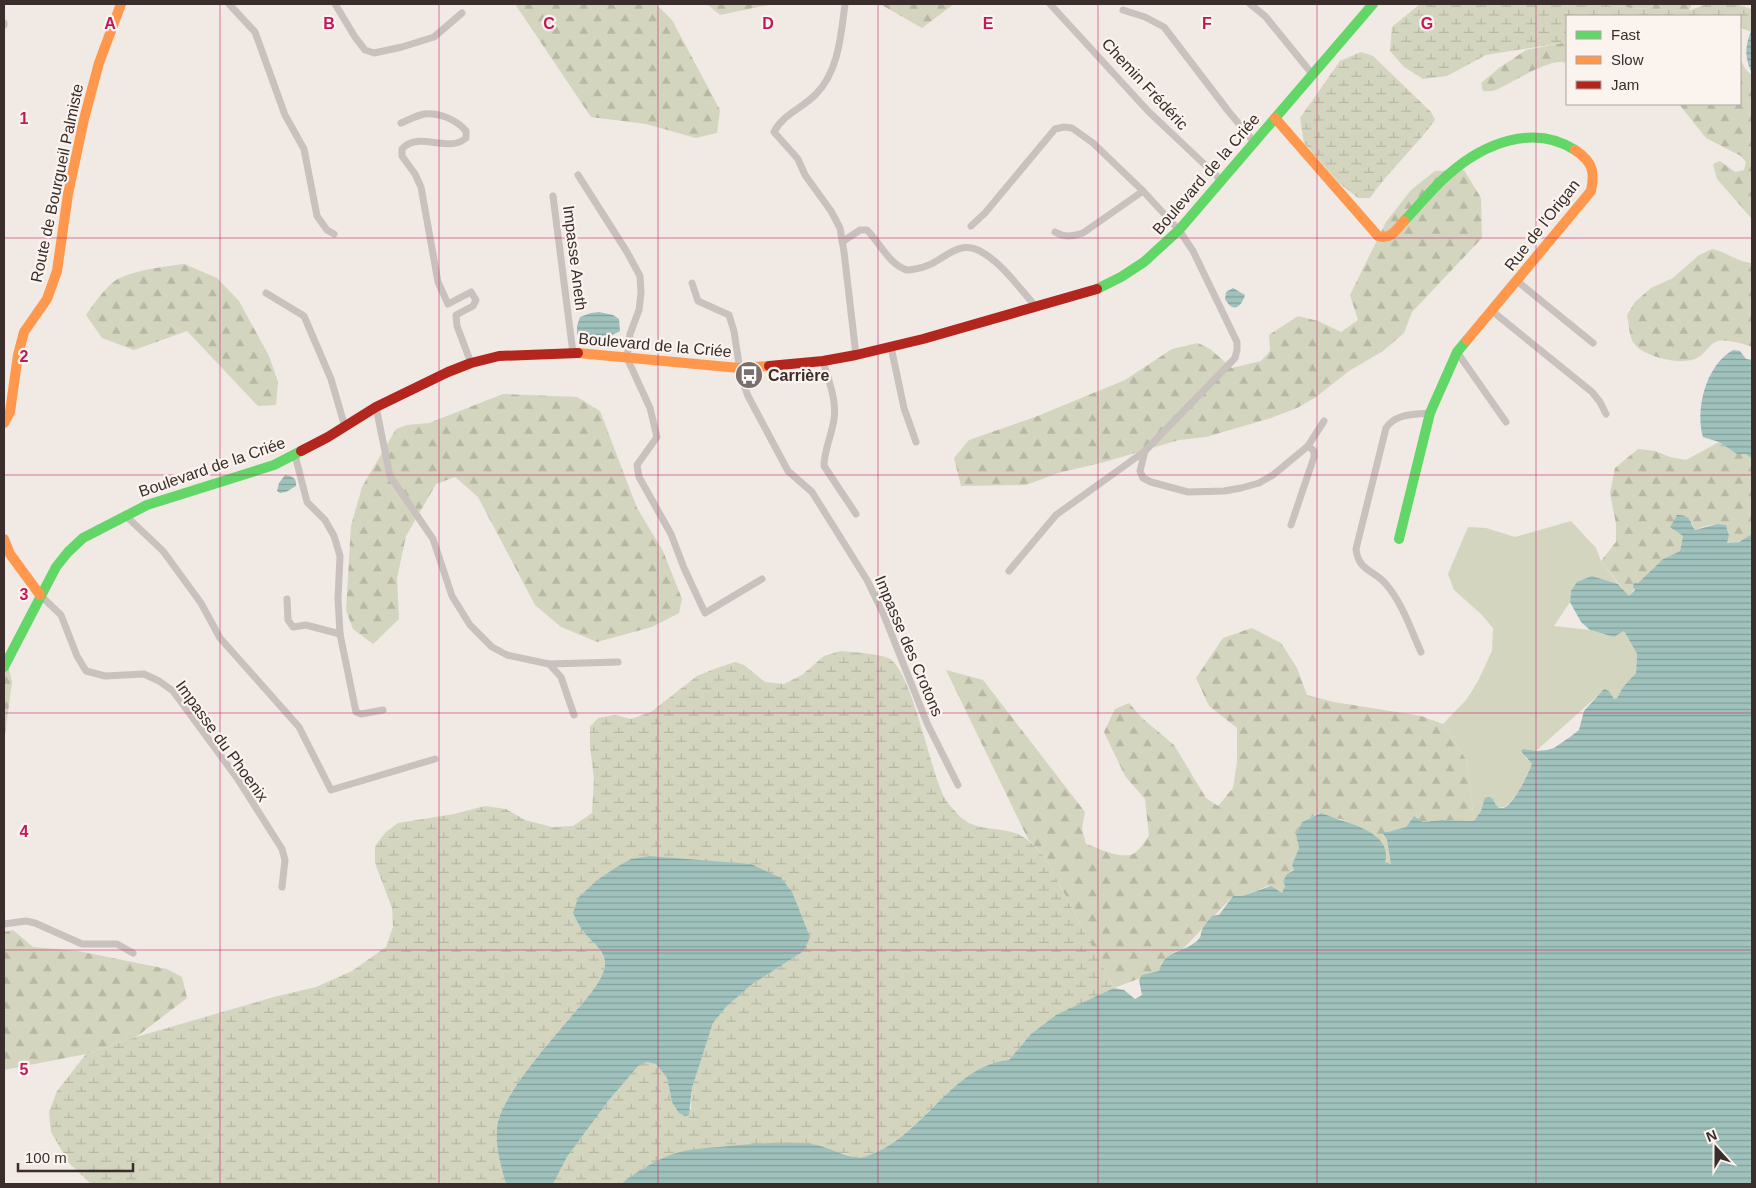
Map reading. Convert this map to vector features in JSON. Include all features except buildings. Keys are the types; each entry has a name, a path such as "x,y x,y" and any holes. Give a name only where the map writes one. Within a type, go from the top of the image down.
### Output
{"main road":[{"name":"Route de Bourgueil Palmiste","path":"4,423 10,412 18,355 24,332 46,299 56,271 68,194 84,119 99,63 120,4"},
{"name":"Boulevard de la Criée","path":"4,667 56,567 78,543 102,527 148,505 274,465 376,407 471,363 500,356 573,353 739,368 823,361 891,347 1036,307 1094,290 1121,277 1144,262 1179,230 1373,4"},
{"name":"Rue de l'Origan","path":"1275,118 1378,236 1385,238 1392,235 1447,175 1473,156 1496,144 1528,137 1565,144 1589,163 1594,173 1590,191 1457,352 1430,414 1399,539"},
{"path":"4,539 10,554 40,595"}],"street":[{"path":"229,4 255,32 285,115 304,149 317,216 327,230 334,234"},
{"path":"335,4 355,37 366,50 374,53 434,37 462,13"},
{"path":"844,4 838,44 830,78 816,94 778,123 774,132 795,155 805,175 831,211 840,228 856,355"},
{"name":"Chemin Frédéric","path":"1050,4 1148,111 1222,181"},
{"path":"1250,4 1265,16 1313,75"},
{"path":"1123,10 1145,16 1164,27 1255,143"},
{"path":"401,123 424,114 446,117 460,123 466,131 466,138 460,143 448,145 418,142 406,144 402,149 402,156 416,174 421,187 438,282 448,304 471,292 476,300 473,306 456,315 456,326 471,363"},
{"path":"971,226 986,213 1055,129 1072,128 1093,143 1143,191 1179,230 1197,260 1237,342 1235,358 1145,451 1056,515 1009,571"},
{"path":"578,175 640,276 639,310 630,334 626,358 650,408 657,437 637,465 638,477 671,534 705,613 762,579"},
{"path":"1055,232 1063,237 1083,232 1143,191"},
{"name":"Impasse Aneth","path":"553,196 573,353"},
{"path":"842,242 860,230 867,230 895,264 906,270 924,268 956,249 966,247 977,250 998,265 1036,307"},
{"path":"1517,281 1594,343"},
{"name":"Impasse des Crotons","path":"692,283 698,301 728,315 734,331 739,368 748,396 788,471 812,492 867,580 883,613 927,722 958,785"},
{"path":"266,293 304,316 331,379 345,426"},
{"path":"1492,311 1592,392 1606,414"},
{"path":"891,347 904,408 916,442"},
{"path":"1457,352 1506,422"},
{"path":"823,361 835,405 834,420 824,457 824,466 856,514"},
{"path":"376,407 390,476 433,539 452,596 470,625 485,642 507,655 549,664 618,662"},
{"path":"1421,652 1392,593 1384,582 1361,564 1357,557 1356,549 1386,428 1396,417 1430,414"},
{"path":"1145,451 1140,471 1144,478 1151,482 1197,492 1224,491 1259,483 1273,475 1308,446 1324,421"},
{"path":"1291,525 1314,456 1314,451 1308,446"},
{"path":"295,454 307,502 325,520 334,536 340,556 338,598 340,634 356,712 361,714 383,710"},
{"path":"125,515 163,550 201,603 220,638 299,727 331,790 435,759"},
{"name":"Impasse du Phoenix","path":"40,595 61,615 77,656 86,671 105,676 144,674 159,680 173,691 237,778 282,849 285,860 282,886"},
{"path":"287,599 288,620 293,627 306,625 340,634"},
{"path":"549,664 561,677 574,715"},
{"path":"4,924 26,921 82,944 117,944 133,953"}],"green space":[{"path":"515,4 656,4 672,20 720,110 717,133 696,138 646,124 591,117"},
{"path":"707,4 773,4 720,15"},
{"path":"880,4 954,4 922,28"},
{"path":"1420,4 1597,4 1689,11 1706,4 1736,4 1752,9 1751,32 1741,27 1741,15 1566,15 1566,42 1486,55 1447,76 1423,79 1404,67 1390,51 1392,27"},
{"path":"1597,4 1692,4 1689,11"},
{"path":"1566,42 1566,63 1551,63 1494,91 1483,91 1481,83 1526,50"},
{"path":"1361,52 1373,56 1431,112 1435,120 1370,198 1358,198 1340,184 1304,143 1300,118 1340,61"},
{"path":"1741,61 1746,70 1752,75 1752,219 1717,179 1713,164 1720,161 1735,172 1744,170 1746,162 1741,156 1706,138 1680,105 1741,105"},
{"path":"1464,170 1481,198 1482,238 1412,312 1404,333 1383,351 1349,371 1316,397 1297,408 1271,418 1206,437 1179,440 1101,463 1058,473 1026,485 961,486 954,458 969,440 1035,417 1125,380 1172,349 1198,343 1210,349 1232,368 1261,361 1270,351 1269,335 1298,316 1318,321 1341,332 1358,320 1350,295 1386,222 1411,190 1435,171"},
{"path":"1712,249 1752,263 1752,347 1731,341 1718,341 1712,344 1700,356 1682,361 1663,359 1645,352 1633,342 1630,332 1627,315 1635,302 1651,288 1673,278 1699,255"},
{"path":"184,264 217,278 239,301 269,356 278,382 276,405 258,406 187,331 134,350 102,338 86,315 106,289 120,278 143,270"},
{"path":"503,394 577,397 600,411 637,508 663,551 682,599 679,613 652,627 597,642 561,627 535,605 478,497 455,477 436,484 406,536 397,578 399,619 373,644 353,629 346,610 351,526 362,487 396,429 407,425 429,423"},
{"path":"1719,442 1737,454 1746,454 1752,459 1752,534 1740,541 1726,542 1729,535 1727,527 1719,524 1695,530 1692,523 1676,531 1683,536 1680,551 1663,559 1638,583 1629,597 1601,561 1616,542 1616,524 1610,493 1615,468 1638,449 1655,451 1670,457 1686,460"},
{"path":"1571,521 1596,548 1601,561 1618,584 1592,576 1571,591 1570,602 1554,626 1590,630 1614,637 1624,631 1637,654 1636,673 1623,687 1617,698 1614,699 1609,691 1604,690 1536,751 1525,757 1532,764 1514,798 1509,804 1498,807 1486,798 1481,811 1474,821 1467,761 1443,724 1467,699 1478,681 1492,651 1493,628 1481,614 1454,590 1448,574 1468,527 1486,528 1515,537"},
{"path":"1252,628 1281,643 1297,668 1307,695 1334,702 1421,716 1443,724 1467,761 1474,821 1442,820 1423,822 1414,816 1406,827 1383,835 1387,840 1392,864 1384,862 1375,835 1341,819 1320,813 1302,822 1296,835 1299,848 1292,865 1294,869 1287,874 1283,881 1285,887 1282,893 1268,886 1242,896 1233,896 1182,950 1174,952 1161,963 1159,971 1114,988 1045,857 1028,839 946,670 983,680 1085,812 1082,829 1086,844 1125,856 1136,852 1149,836 1145,799 1125,776 1104,732 1115,709 1129,703 1142,718 1174,745 1206,798 1218,806 1233,788 1237,762 1237,728 1209,706 1196,678 1223,638"},
{"path":"4,648 12,682 4,742"},
{"path":"841,651 886,657 898,668 913,701 945,799 969,823 1015,833 1031,843 1045,857 1114,988 1030,1035 1009,1060 993,1063 977,1070 948,1093 893,1143 875,1153 860,1157 840,1153 645,1167 621,1184 553,1184 567,1157 637,1066 647,1062 656,1064 667,1078 672,1102 691,1110 692,1088 713,1023 726,1007 751,985 804,951 582,931 603,955 604,970 587,998 518,1082 500,1115 497,1128 497,1142 506,1184 91,1184 69,1163 51,1132 49,1112 57,1091 86,1054 136,1037 274,997 316,987 352,971 386,947 393,927 392,908 375,863 375,846 386,832 398,823 454,814 485,806 506,809 525,820 552,827 573,826 592,813 594,779 590,747 590,727 598,718 615,715 631,719 651,712 697,676 735,662 744,665 765,682 784,684 802,675 824,656"},
{"path":"13,930 33,947 78,951 167,969 182,977 187,998 136,1037 86,1054 4,1070 4,932"}],"water":[{"path":"1752,28 1752,74 1746,51"},
{"path":"1233,288 1245,295 1239,306 1236,307 1231,306 1225,299 1226,292"},
{"path":"599,312 613,315 619,319 620,331 599,340 589,339 577,334 580,317"},
{"path":"1733,350 1740,351 1746,359 1752,360 1752,459 1746,454 1737,454 1719,442 1703,437 1701,426 1702,401 1710,377 1716,366"},
{"path":"285,475 294,478 296,486 280,493 277,491 279,483"},
{"path":"1677,515 1687,517 1695,530 1717,524 1726,525 1729,535 1727,543 1739,542 1752,534 1752,1184 621,1184 659,1160 673,1154 694,1149 762,1143 795,1143 817,1145 847,1155 864,1157 884,1148 903,1136 953,1088 970,1075 989,1065 1009,1060 1030,1035 1056,1015 1114,988 1124,990 1135,999 1142,995 1139,980 1142,975 1159,971 1165,959 1170,955 1198,940 1201,931 1212,916 1219,915 1233,896 1242,896 1271,886 1282,893 1285,886 1283,881 1287,874 1294,870 1292,865 1299,848 1296,835 1302,822 1321,813 1364,829 1382,842 1386,851 1385,862 1391,864 1387,840 1382,832 1406,827 1414,816 1423,822 1442,820 1474,821 1481,811 1485,798 1489,797 1493,799 1498,807 1503,808 1509,804 1521,787 1532,764 1521,751 1523,749 1536,751 1554,748 1579,730 1584,711 1604,689 1609,691 1614,699 1617,698 1623,687 1636,673 1637,654 1624,631 1614,637 1590,630 1581,622 1570,602 1571,591 1577,582 1592,576 1618,584 1629,596 1635,590 1633,587 1634,583 1638,583 1663,559 1680,551 1683,536 1670,527"},
{"path":"649,856 751,864 781,878 792,892 810,937 804,951 751,985 726,1007 713,1023 692,1088 689,1115 685,1116 679,1113 672,1102 667,1078 656,1064 647,1062 638,1066 609,1100 567,1157 553,1184 506,1184 497,1142 497,1128 500,1115 519,1081 589,996 600,980 604,969 603,954 582,930 573,913 578,898 596,881 615,868 631,859"}],"traffic: fast":[{"path":"1097,289 1121,277 1144,262 1179,230 1373,4"},
{"path":"1404,221 1437,185 1462,163 1493,146 1526,138 1542,138 1559,142 1575,150"},
{"path":"1399,539 1430,413 1457,352 1467,340"},
{"path":"4,667 56,567 83,538 147,505 274,465 301,451"}],"traffic: slow":[{"path":"4,423 10,412 18,355 24,332 47,299 57,271 68,194 84,119 99,63 121,4"},
{"path":"1275,118 1378,236 1386,237 1390,235 1404,221"},
{"path":"1467,340 1591,191 1593,178 1591,168 1586,159 1575,150"},
{"path":"578,353 739,368 769,366"},
{"path":"4,539 10,554 40,595"}],"traffic: jam":[{"path":"769,366 823,361 856,355 923,339 1097,289"},
{"path":"301,451 328,437 376,407 471,363 499,356 578,353"}],"place":[{"name":"Carrière","path":"749,375"}]}
